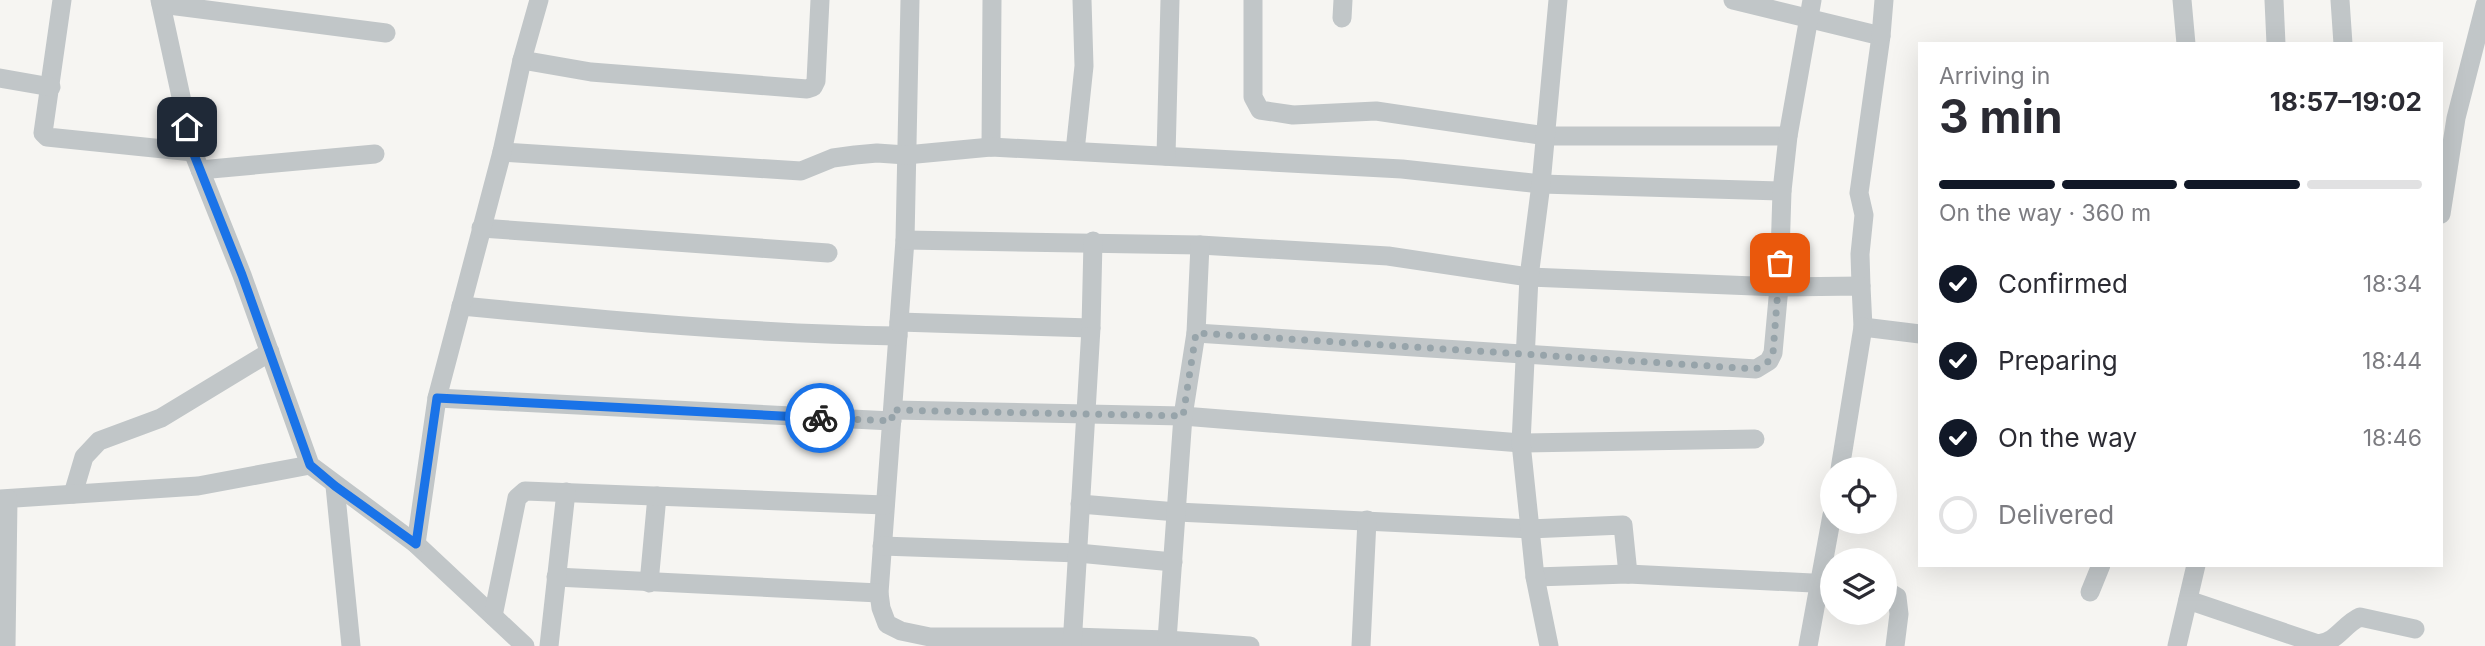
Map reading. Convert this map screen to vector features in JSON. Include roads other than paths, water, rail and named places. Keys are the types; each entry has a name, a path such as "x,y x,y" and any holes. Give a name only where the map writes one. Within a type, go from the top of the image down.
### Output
{"street":[{"path":"62,0 43,133 47,137 196,161 375,154"},
{"path":"416,544 437,398 539,0"},
{"path":"522,60 590,72 807,89 813,87 816,81 820,0"},
{"path":"910,0 905,240 879,593 887,624 901,631 930,637 1250,646"},
{"path":"991,147 992,0"},
{"path":"1075,151 1084,66 1082,0"},
{"path":"1166,156 1170,0"},
{"path":"1254,0 1253,97 1260,110 1293,115 1376,111 1546,136 1788,136"},
{"path":"1549,646 1535,577 1521,443 1529,277 1541,184 1558,0"},
{"path":"1736,0 1811,10 1881,36"},
{"path":"1842,457 1863,327 1860,254 1864,215 1859,193 1884,0"},
{"path":"2182,0 2186,42"},
{"path":"2274,0 2276,42"},
{"path":"2340,0 2343,42"},
{"path":"386,33 160,2 196,161 242,275 310,465 416,544 525,646"},
{"path":"2443,201 2456,118 2485,5"},
{"path":"1196,333 1756,369 1769,361 1773,353 1779,287 1782,191 1788,136 1811,10"},
{"path":"0,78 51,87"},
{"path":"502,152 801,171 844,157 877,153 906,155 991,147 1402,170 1541,184 1782,191"},
{"path":"481,228 828,253"},
{"path":"905,240 1200,245 1388,256 1529,277 1779,287 1861,286"},
{"path":"1073,641 1091,328 1093,242"},
{"path":"1175,642 1173,562 1183,416 1196,333 1200,245"},
{"path":"461,306 639,323 823,335 898,329 1091,328"},
{"path":"1863,327 1918,334"},
{"path":"73,494 84,457 99,441 161,418 270,352"},
{"path":"437,398 892,416 1183,416 1521,443 1755,439"},
{"path":"6,646 4,499 198,486 310,465"},
{"path":"335,486 351,646"},
{"path":"493,616 520,493 525,491 885,505"},
{"path":"549,646 566,492"},
{"path":"649,583 657,496"},
{"path":"1080,504 1177,512 1529,529 1623,524 1628,574"},
{"path":"1361,646 1367,520"},
{"path":"882,546 1078,553 1173,562"},
{"path":"2090,593 2100,567"},
{"path":"2177,646 2196,567"},
{"path":"1535,577 1628,574 1820,584"},
{"path":"556,577 879,593"},
{"path":"1895,646 1899,614 1897,597"},
{"path":"2188,600 2318,644 2327,643 2354,619 2360,617 2415,629"},
{"path":"1808,646 1820,607"}]}
